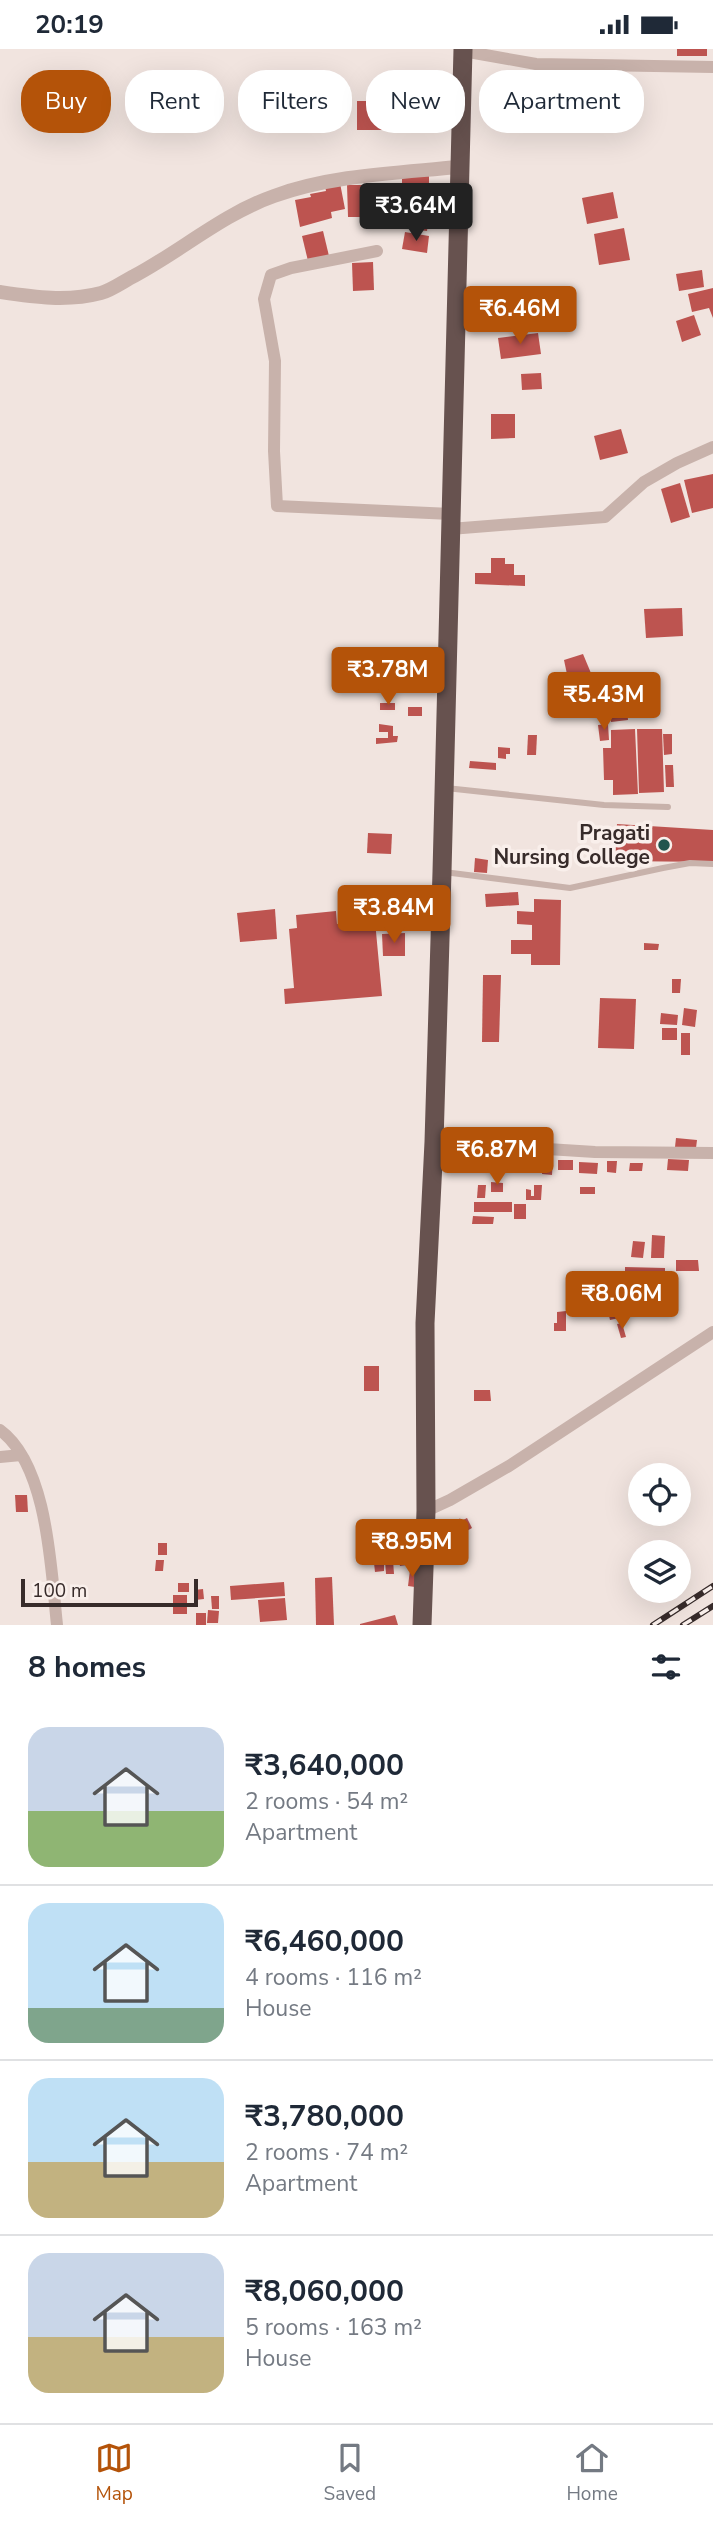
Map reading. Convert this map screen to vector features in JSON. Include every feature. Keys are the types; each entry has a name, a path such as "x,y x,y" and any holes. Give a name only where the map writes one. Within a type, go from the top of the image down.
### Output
{"highway":[{"path":"422,1625 426,1511 425,1323 434,1142 463,50"}],"street":[{"path":"463,50 536,64 713,67"},
{"path":"0,292 66,298 103,292 176,252 235,214 271,197 298,188 378,175 458,167"},
{"path":"377,251 291,268 271,275 264,299 275,361 274,451 277,506 451,522 605,517 644,481 713,447"},
{"path":"434,1142 595,1153 713,1153"},
{"path":"426,1511 509,1466 713,1332"},
{"path":"0,1430 10,1438 30,1469 47,1533 57,1625"},
{"path":"0,1457 21,1455"}],"lane":[{"path":"444,787 604,805 668,807"},
{"path":"442,872 570,888 663,867 690,863 713,864"}],"building":[{"path":"677,49 707,49 707,56 677,56"},
{"path":"357,101 366,101 366,130 357,130"},
{"path":"402,176 429,176 429,200 402,200"},
{"path":"340,183 345,209 331,212 332,218 300,227 295,200 311,197 310,194 326,191 325,186"},
{"path":"347,185 370,185 371,217 348,217"},
{"path":"613,192 618,218 587,224 582,198"},
{"path":"403,212 429,215 427,231 400,228"},
{"path":"624,228 630,260 599,265 594,234"},
{"path":"323,231 329,256 308,261 302,236"},
{"path":"405,232 429,236 427,253 402,249"},
{"path":"373,262 374,290 353,291 352,263"},
{"path":"702,270 704,287 679,291 676,274"},
{"path":"713,288 713,318 709,308 692,312 688,294"},
{"path":"694,315 701,335 682,342 676,321"},
{"path":"538,333 541,354 501,359 498,338"},
{"path":"541,373 542,389 522,390 521,374"},
{"path":"491,414 515,414 515,438 491,439"},
{"path":"621,429 628,453 600,460 594,436"},
{"path":"713,474 713,508 692,513 684,480"},
{"path":"680,483 690,517 671,523 661,489"},
{"path":"491,558 505,558 505,564 514,564 514,575 525,575 525,586 475,584 475,573 491,573"},
{"path":"682,608 683,636 646,638 644,609"},
{"path":"583,654 593,678 568,679 564,660"},
{"path":"644,690 647,715 631,716 629,704 628,720 611,722 608,693"},
{"path":"380,703 395,703 395,710 380,710"},
{"path":"408,707 422,707 422,716 408,716"},
{"path":"379,724 393,726 393,736 398,736 397,742 376,744 376,738 388,738 388,732 379,732"},
{"path":"608,724 609,740 600,741 598,725"},
{"path":"635,729 638,794 613,795 613,780 604,780 603,748 611,748 611,730"},
{"path":"637,729 662,729 664,792 639,793"},
{"path":"663,734 672,734 672,754 664,755"},
{"path":"528,735 537,735 536,755 527,755"},
{"path":"498,747 510,748 506,759 498,758"},
{"path":"470,761 496,763 496,770 469,768"},
{"path":"665,765 673,765 674,787 666,787"},
{"name":"Pragati Nursing College","path":"617,824 713,830 713,862 615,861"},
{"path":"368,833 392,834 391,854 367,853"},
{"path":"475,858 488,860 487,873 474,872"},
{"path":"518,892 519,905 486,907 485,894"},
{"path":"534,899 561,900 560,965 531,965 531,954 511,954 511,940 532,940 532,925 517,924 517,911 534,912"},
{"path":"275,909 277,939 240,942 237,913"},
{"path":"336,911 337,924 375,921 382,996 285,1004 284,989 294,988 289,929 297,928 296,915"},
{"path":"405,933 405,956 383,956 382,934"},
{"path":"644,943 659,944 658,950 644,950"},
{"path":"483,975 501,975 499,1042 482,1042"},
{"path":"672,979 681,979 680,993 672,993"},
{"path":"600,998 636,999 634,1049 598,1048"},
{"path":"684,1008 697,1010 695,1027 682,1025"},
{"path":"661,1013 678,1015 677,1025 660,1024"},
{"path":"662,1028 677,1028 677,1040 662,1040"},
{"path":"681,1033 690,1033 690,1055 681,1055"},
{"path":"676,1138 697,1140 696,1148 675,1147"},
{"path":"543,1159 553,1159 552,1175 542,1174"},
{"path":"668,1159 689,1160 688,1171 667,1170"},
{"path":"558,1160 573,1160 573,1170 558,1170"},
{"path":"607,1161 617,1161 616,1173 607,1172"},
{"path":"579,1162 598,1163 597,1174 579,1173"},
{"path":"630,1163 643,1163 642,1171 629,1171"},
{"path":"491,1182 503,1183 503,1192 491,1192"},
{"path":"478,1185 486,1185 485,1198 477,1198"},
{"path":"534,1185 542,1185 541,1200 526,1200 526,1189 531,1190 531,1196 534,1196"},
{"path":"580,1187 595,1187 595,1194 580,1194"},
{"path":"474,1202 512,1202 512,1212 474,1212"},
{"path":"514,1204 526,1204 526,1219 514,1219"},
{"path":"473,1216 494,1217 493,1224 472,1224"},
{"path":"652,1235 665,1236 664,1258 651,1258"},
{"path":"633,1241 645,1242 643,1258 631,1257"},
{"path":"676,1260 698,1260 699,1271 676,1271"},
{"path":"625,1267 665,1268 665,1278 625,1277"},
{"path":"632,1280 654,1280 654,1289 632,1289"},
{"path":"614,1301 619,1318 610,1320 606,1303"},
{"path":"566,1311 566,1331 554,1331 557,1312"},
{"path":"622,1323 626,1337 621,1338 617,1324"},
{"path":"364,1366 379,1366 379,1391 364,1391"},
{"path":"474,1390 490,1390 491,1401 474,1401"},
{"path":"15,1495 27,1495 28,1512 16,1512"},
{"path":"460,1518 461,1521 467,1518 472,1528 463,1533 457,1523"},
{"path":"158,1543 167,1543 167,1555 158,1555"},
{"path":"411,1555 413,1564 400,1566 398,1557"},
{"path":"156,1560 164,1560 163,1571 155,1571"},
{"path":"385,1560 393,1560 394,1574 386,1574"},
{"path":"374,1563 384,1563 384,1571 375,1572"},
{"path":"410,1570 416,1571 415,1587 408,1586"},
{"path":"332,1577 334,1625 316,1625 315,1578"},
{"path":"284,1582 285,1596 231,1600 230,1586"},
{"path":"178,1583 189,1583 189,1592 178,1592"},
{"path":"203,1589 204,1599 195,1600 194,1590"},
{"path":"173,1595 187,1595 187,1614 173,1614"},
{"path":"211,1596 219,1596 219,1609 212,1609"},
{"path":"285,1598 287,1620 260,1622 258,1600"},
{"path":"208,1610 219,1611 218,1623 207,1623"},
{"path":"196,1613 206,1613 206,1625 196,1625"},
{"path":"395,1615 398,1625 360,1625 360,1624"}],"railway":[{"path":"653,1625 713,1586"},
{"path":"683,1625 713,1606"}],"place":[{"name":"Pragati Nursing College","path":"664,845"}]}
